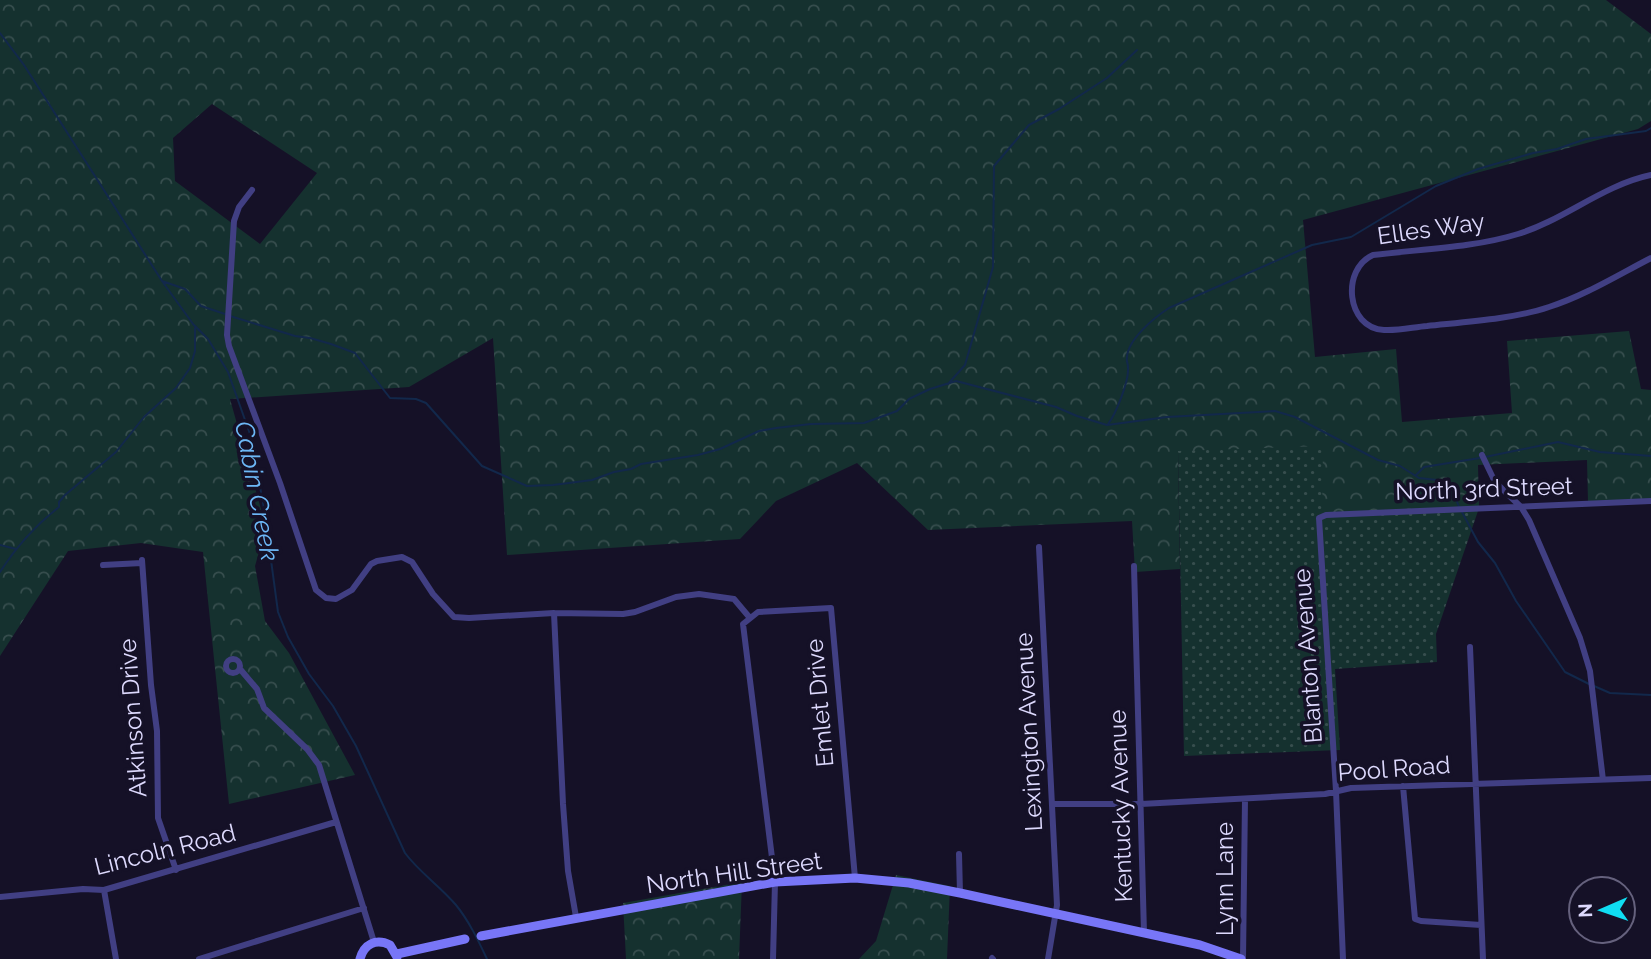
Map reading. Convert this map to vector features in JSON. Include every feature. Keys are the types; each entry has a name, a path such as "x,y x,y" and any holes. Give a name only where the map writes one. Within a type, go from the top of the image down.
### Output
{"street":[{"name":"Elles Way","path":"1651,175 1632,180 1517,235 1373,255 1364,259 1357,270 1352,302 1357,315 1365,324 1385,330 1464,322 1550,307 1651,258"},
{"path":"252,190 239,207 234,221 227,335 281,483 316,590 326,597 336,599 352,590 371,564 402,557 412,562 433,594 454,617 554,613 623,614 676,597 699,594 734,598 750,618 743,624 775,882 773,959"},
{"path":"1482,455 1495,482 1521,507 1529,520 1580,638 1590,671 1603,780"},
{"name":"North 3rd Street","path":"1319,518 1326,515 1651,501"},
{"name":"Blanton Avenue","path":"1319,518 1336,791 1343,959"},
{"name":"Lexington Avenue","path":"1039,547 1053,804 1056,915 1048,959"},
{"name":"Atkinson Drive","path":"103,565 142,561 157,731 158,818 176,870"},
{"name":"Kentucky Avenue","path":"1134,566 1144,933"},
{"name":"Emlet Drive","path":"750,618 758,612 831,608 855,878"},
{"path":"554,613 563,804 568,871 576,917"},
{"path":"1470,647 1483,959"},
{"path":"240,669 257,690 264,708 307,749 318,765 374,942"},
{"name":"Pool Road","path":"1053,804 1141,804 1325,794 1350,788 1651,778"},
{"path":"1403,786 1415,919 1481,925"},
{"name":"Lynn Lane","path":"1242,959 1245,799"},
{"name":"Lincoln Road","path":"0,897 83,889 104,890 336,822"},
{"path":"960,854 960,893"},
{"name":"North Hill Street","path":"397,957 465,939 775,882 855,878 909,883 960,893 1200,945 1242,959"},
{"path":"104,890 116,959"},
{"path":"199,959 364,908"},
{"path":"360,959 364,949 374,942 390,945 397,957"}],"green space":[{"path":"0,0 1606,0 1651,34 1651,121 1638,129 1303,220 1315,357 1396,349 1402,422 1512,413 1507,341 1629,331 1641,389 1651,390 1651,499 1588,502 1587,460 1478,465 1479,508 1322,516 1178,452 1180,569 1135,572 1132,521 928,530 857,463 776,501 740,539 507,555 493,338 409,387 230,399 266,527 255,566 265,621 289,653 355,775 229,804 203,552 141,543 68,551 0,656","holes":["212,104 317,173 260,244 175,181 173,138"]},
{"path":"1323,446 1322,515 1479,508 1436,634 1437,662 1335,669 1340,750 1184,756 1178,451"},
{"path":"896,875 950,886 947,959 859,959 876,941"},
{"path":"742,882 739,959 626,959 623,903"}],"waterway":[{"name":"Cabin Creek","path":"0,33 24,65 162,281 193,324 208,339 228,372 250,434 264,508 278,612 288,637 356,746 405,853 456,905 487,959"},
{"path":"948,384 965,365 993,267 994,166 1029,125 1107,78 1137,50"},
{"path":"1108,424 1124,389 1128,374 1127,357 1132,343 1150,323 1169,308 1312,245 1351,237 1436,186 1478,169 1586,139 1646,131 1651,128"},
{"path":"162,281 185,289 201,306 225,314"},
{"path":"230,316 355,353 390,398 416,399 426,403 482,466 527,486 592,480 641,464 698,455 720,449 759,431 811,424 864,423 897,411 909,399 930,389 956,381 1056,407 1107,425 1167,417 1275,411 1295,417 1378,460 1400,466 1419,478 1437,480 1453,491 1459,507"},
{"path":"0,572 27,537 59,507 59,502 65,495 116,452 144,417 176,388 190,368 195,351 195,328"},
{"path":"1485,457 1558,442 1600,452 1651,456"},
{"path":"1416,475 1424,467 1480,458"},
{"path":"1462,512 1478,542 1495,563 1516,601 1565,672 1589,684"},
{"path":"0,545 16,549"},
{"path":"1594,686 1610,693 1651,695"}]}
